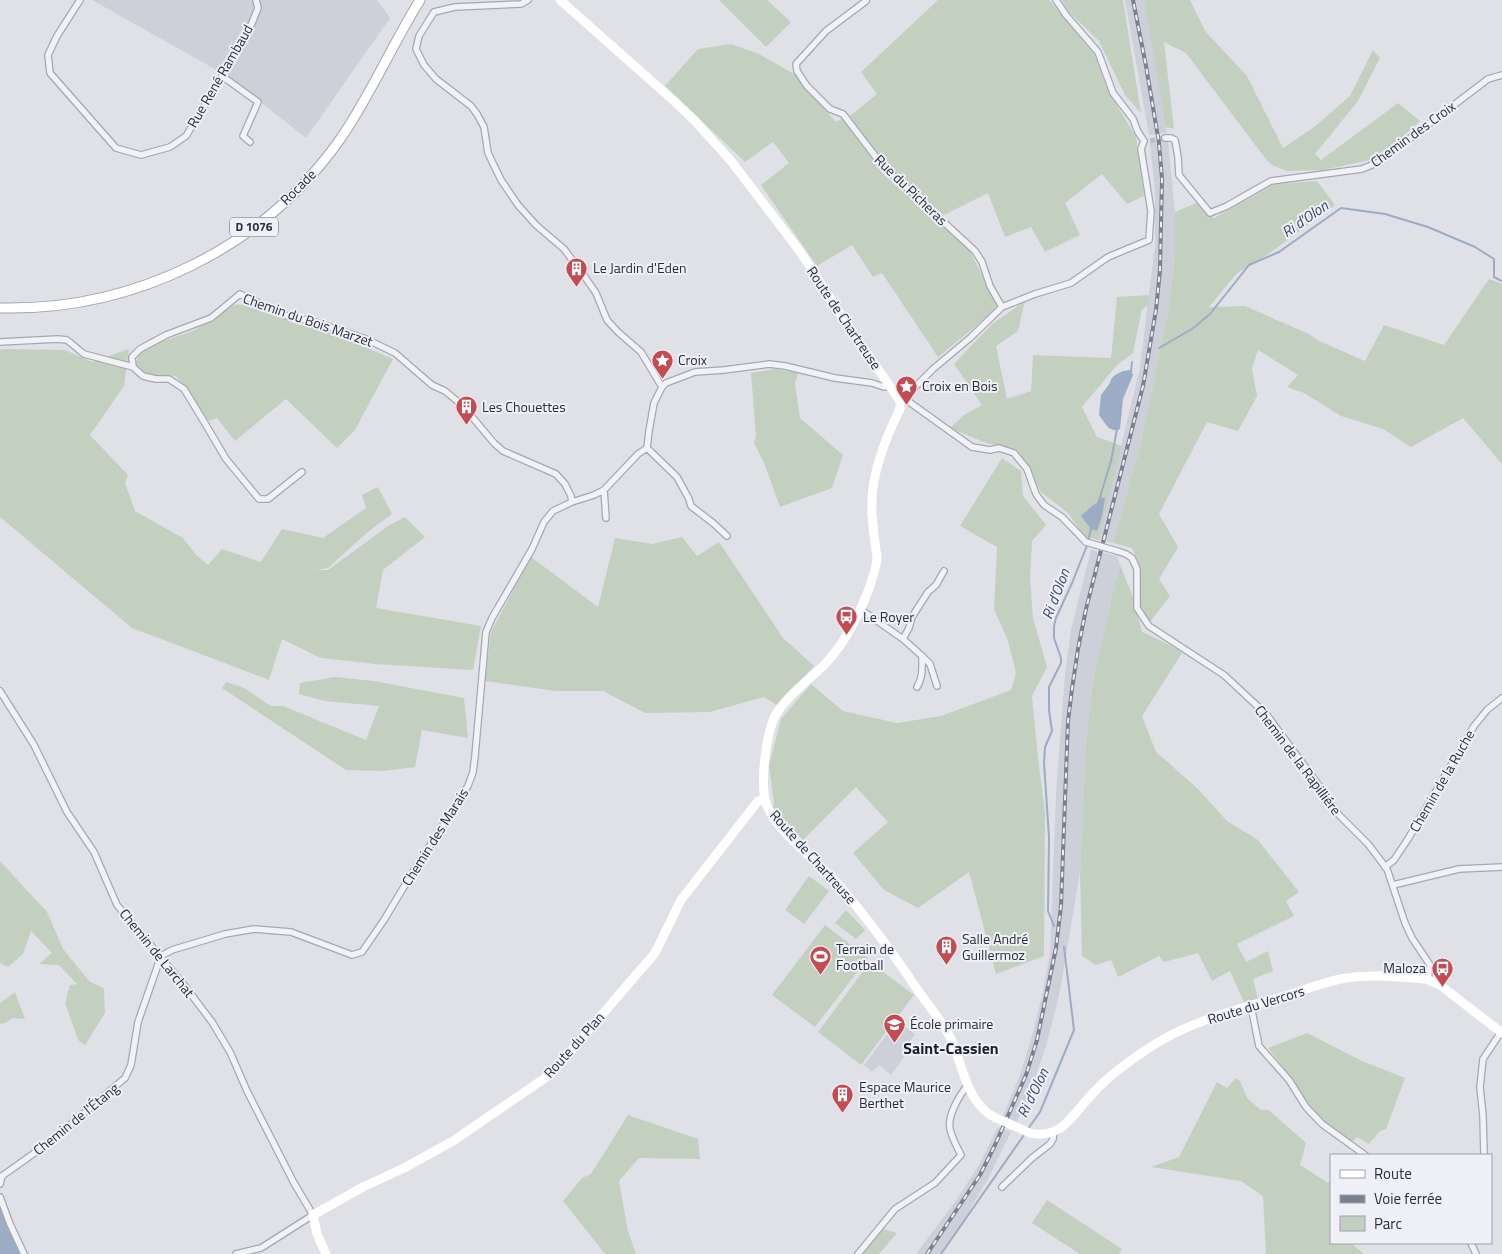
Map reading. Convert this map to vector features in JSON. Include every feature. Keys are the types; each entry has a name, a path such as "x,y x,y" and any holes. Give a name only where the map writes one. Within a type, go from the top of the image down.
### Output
{"main road":[{"name":"Rocade","path":"0,308 70,304 95,300 140,288 200,261 265,219 288,199 324,160 356,115 419,0"},
{"name":"Route de Chartreuse","path":"560,0 674,101 731,161 799,250 889,386 903,400 879,464 874,483 872,500 874,541 877,556 872,580 850,630 838,648 822,667 788,699 775,716 770,729 765,758 765,799 773,817 835,881 860,910 903,968 943,1026 956,1051 977,1104 989,1115 1030,1133 1043,1134 1054,1132"},
{"name":"Route du Plan","path":"313,1215 453,1141 551,1074 655,953 681,900 758,801 765,799"},
{"name":"Route du Vercors","path":"1054,1132 1063,1126 1097,1088 1116,1071 1148,1048 1196,1023 1224,1013 1344,978 1384,976 1428,980 1440,985 1502,1032"},
{"path":"313,1215 317,1234 326,1254"}],"street":[{"name":"Rue René Rambaud","path":"80,0 57,36 48,55 50,73 116,148 141,155 170,148 186,136 252,23 258,8 256,0"},
{"path":"528,0 521,4 455,7 434,12 419,36 416,49 424,65 436,79 471,106 477,114 484,128 486,149 501,180 518,205 536,226 564,249 590,285 607,320 641,352 662,387"},
{"name":"Rue du Picheras","path":"866,0 826,31 796,64 797,71 807,86 830,109 843,114 882,165 975,251 982,262 990,286 1002,307"},
{"path":"903,400 933,369 970,338 1002,307 1071,283 1108,257 1150,240 1151,211 1141,149 1147,141 1138,132 1133,119 1113,93 1098,52 1066,15 1056,0"},
{"name":"Chemin des Croix","path":"1165,138 1175,140 1179,175 1210,213 1227,206 1271,181 1362,169 1379,162 1488,79 1502,75"},
{"path":"222,76 258,102 243,136 250,142"},
{"name":"Chemin du Bois Marzet","path":"133,367 132,357 140,348 166,335 211,318 240,294 284,315 316,322 366,339 395,353 432,385 445,391 462,405 503,451 556,474 565,484 572,502"},
{"path":"0,342 67,340 84,354 133,367 143,376 169,379 184,389 226,459 259,498 268,499 302,472"},
{"path":"727,536 691,506 677,477 647,448 654,403 666,383 695,372 769,364 835,378 872,383 884,387 889,386"},
{"name":"Chemin de la Rapilliére","path":"903,400 972,447 990,450 999,448 1014,453 1027,469 1036,494 1044,505 1062,517 1086,542 1126,554 1132,558 1137,569 1137,608 1149,626 1224,675 1267,715 1339,814 1368,844 1385,867 1405,923 1412,938 1430,965 1428,980"},
{"path":"606,518 604,490 638,454 647,448"},
{"name":"Chemin des Marais","path":"161,956 172,950 225,934 254,929 291,932 352,955 362,952 468,786 473,772 475,756 486,632 492,618 532,550 544,522 553,511 604,490"},
{"path":"903,639 928,592 936,585 944,571"},
{"path":"860,609 903,639 922,656 930,664 938,686"},
{"path":"917,687 921,682 923,671 922,656"},
{"name":"Chemin de Larchat","path":"0,691 34,745 67,812 94,852 117,905 161,956 212,1022 230,1052 247,1091 294,1183 313,1215"},
{"name":"Chemin de la Ruche","path":"1385,867 1394,860 1408,839 1474,726 1487,710 1502,698"},
{"path":"1393,885 1459,870 1502,867"},
{"name":"Chemin de l'Étang","path":"0,1184 2,1176 50,1142 125,1078 131,1066 138,1022 161,956"},
{"path":"1251,1006 1259,1046 1289,1080 1306,1107 1322,1124 1364,1154"},
{"path":"1484,1154 1484,1116 1480,1087 1483,1059 1502,1032"},
{"path":"858,1254 895,1209 935,1184 961,1155 949,1125 961,1093 968,1085"},
{"path":"1002,1187 1032,1158 1050,1144 1054,1132"},
{"path":"0,1197 24,1254"},
{"path":"236,1254 261,1248 313,1215"}],"shaded area":[{"path":"92,0 377,0 390,18 306,138 229,77"},
{"path":"1125,0 1145,0 1167,133 1149,135"},
{"path":"1168,141 1175,212 1175,259 1167,318 1140,446 1113,543 1098,540 1140,368 1155,245 1155,191 1150,144"},
{"path":"1091,550 1117,556 1121,567 1115,582 1092,686 1086,743 1080,872 1064,968 1047,1043 1017,1122 1003,1116 1020,1075 1032,1036 1050,953 1056,793 1065,674 1071,630"},
{"name":"École primaire","path":"897,1021 915,1034 901,1053 905,1056 891,1075 879,1065 872,1072 864,1065"},
{"path":"998,1127 1011,1132 989,1177 962,1223 941,1254 916,1254 955,1202 979,1165"}],"green space":[{"path":"719,0 767,0 791,22 766,47"},
{"path":"937,0 1049,0 1095,55 1108,91 1136,137 1144,196 1127,204 1102,174 1065,203 1080,235 1045,252 1031,227 1005,237 988,193 944,215 892,175 850,116 877,94 861,72"},
{"path":"1062,0 1123,0 1141,113 1125,95 1099,41 1069,12"},
{"path":"1144,0 1190,0 1205,31 1247,76 1283,148 1313,128 1350,96 1373,50 1380,58 1358,101 1315,154 1321,160 1398,103 1420,121 1379,158 1323,170 1287,171 1272,165 1265,158 1186,53 1164,42 1174,129 1166,127"},
{"path":"731,44 759,54 794,74 836,122 843,118 883,174 970,251 998,308 938,357 882,273 873,277 852,245 817,266 761,185 789,163 773,142 745,162 665,86 698,49"},
{"path":"1317,181 1335,205 1267,255 1237,273 1209,307 1245,306 1365,361 1384,325 1444,345 1489,279 1502,284 1502,464 1463,418 1411,447 1383,429 1341,416 1304,393 1287,387 1298,375 1258,350 1252,369 1257,396 1238,431 1207,422 1159,514 1178,547 1159,579 1170,596 1150,622 1141,607 1139,564 1132,548 1113,543 1140,446 1167,318 1175,259 1175,212 1196,203 1214,218 1275,184"},
{"path":"1150,295 1148,306 1142,309 1133,353 1117,365 1082,407 1097,437 1122,446 1098,540 1084,536 1068,513 1041,492 1018,450 986,443 950,428 964,415 982,405 954,364 992,324 1025,301 1018,331 996,346 1007,399 1031,391 1033,355 1111,358 1117,297"},
{"path":"247,304 296,324 327,331 393,359 355,430 337,448 286,399 235,441 217,418 209,421 176,376 149,374 140,369 136,364 139,354 163,341 193,331 234,305"},
{"path":"129,349 124,386 90,435 128,475 125,483 135,511 183,538 196,555 208,565 222,549 261,562 282,529 323,538 366,508 362,495 378,487 392,514 369,531 328,568 316,570 328,570 388,526 405,517 425,537 383,570 376,608 481,626 473,670 375,664 321,658 282,639 269,680 132,628 0,517 0,350 65,350 92,362"},
{"path":"776,369 798,373 795,384 800,418 843,455 832,488 780,507 764,463 754,443 756,436 751,373"},
{"path":"1002,458 1021,471 1023,496 1046,525 1032,541 1030,579 1033,618 1047,667 1032,696 1045,813 1044,956 996,974 969,872 918,908 884,890 853,853 888,822 856,787 803,840 773,807 769,766 781,719 811,684 843,711 897,723 941,716 1011,690 1016,673 1008,641 994,609 997,547 960,526"},
{"path":"682,537 697,556 719,542 783,638 814,666 777,705 764,697 710,712 645,713 603,691 556,691 485,681 491,632 531,557 598,607 615,538 652,544"},
{"path":"1121,567 1133,597 1142,632 1176,648 1182,653 1142,716 1156,752 1197,788 1227,821 1258,840 1299,892 1286,901 1294,916 1237,944 1246,962 1268,951 1273,971 1253,979 1258,999 1244,1002 1230,971 1212,981 1198,953 1164,962 1159,956 1118,977 1111,960 1096,965 1082,956 1080,872 1086,743 1092,686 1115,582"},
{"path":"335,677 374,681 464,698 468,738 422,730 415,767 383,771 346,770 222,688 226,682 244,688 271,706 283,706 366,740 379,706 325,701 299,694 300,683"},
{"path":"0,861 47,912 63,949 90,982 104,988 105,1013 85,1045 78,1040 65,1003 70,985 77,984 59,965 39,964 52,953 31,931 23,954 8,967 0,963"},
{"path":"809,876 829,891 804,924 785,910"},
{"path":"846,910 865,930 856,939 835,923"},
{"name":"Terrain de Football","path":"825,925 868,958 815,1027 772,995"},
{"name":"Terrain de Football","path":"870,962 914,995 861,1065 818,1032"},
{"path":"15,992 25,1019 13,1018 0,1024 0,1003"},
{"path":"1307,1033 1362,1061 1405,1078 1386,1129 1380,1131 1369,1144 1357,1137 1352,1142 1323,1122 1268,1048"},
{"path":"1236,1078 1240,1081 1247,1098 1261,1110 1269,1110 1306,1143 1300,1165 1328,1183 1330,1180 1330,1244 1352,1244 1364,1254 1266,1254 1263,1196 1241,1181 1151,1167 1179,1157 1217,1082 1227,1088"},
{"path":"628,1115 698,1139 700,1159 639,1158 619,1181 628,1231 636,1254 605,1254 563,1201 582,1178 591,1174"},
{"path":"1047,1200 1122,1249 1119,1254 1080,1254 1032,1223"},
{"path":"883,1229 897,1233 879,1254 862,1254"}],"water":[{"path":"1131,370 1133,375 1123,399 1120,429 1113,430 1108,427 1099,415 1101,395 1115,375"},
{"path":"1099,497 1105,498 1097,531 1091,529 1081,516 1097,503"},
{"path":"0,1206 21,1254 0,1254"}],"waterway":[{"name":"Ri d'Olon","path":"1159,348 1192,329 1210,314 1249,265 1279,252 1341,208 1385,214 1428,227 1475,247 1494,259 1494,277 1502,281"},
{"name":"Ri d'Olon","path":"1131,371 1132,362"},
{"name":"Ri d'Olon","path":"1100,497 1111,461 1117,429"},
{"name":"Ri d'Olon","path":"1054,926 1048,911 1049,837 1044,763 1045,747 1052,731 1049,710 1049,687 1061,663 1054,638 1054,626 1088,543 1091,528"},
{"name":"Ri d'Olon","path":"1028,1129 1040,1112 1074,1030 1064,947"},
{"name":"Ri d'Olon","path":"941,1254 1024,1135"}],"tunnel":[{"path":"1150,141 1165,138"}],"railway":[{"path":"927,1254 980,1175 1026,1075 1037,1040 1056,948 1061,906 1068,721 1078,649 1086,609 1143,386 1156,310 1160,270 1162,179 1159,143 1133,0"}],"place":[{"name":"Le Jardin d'Eden","path":"577,287"},
{"name":"Croix","path":"662,379"},
{"name":"Croix en Bois","path":"906,405"},
{"name":"Les Chouettes","path":"466,426"},
{"name":"Le Royer","path":"847,636"},
{"name":"Salle André Guillermoz","path":"946,966"},
{"name":"Terrain de Football","path":"820,976"},
{"name":"Maloza","path":"1442,987"},
{"name":"École primaire","path":"894,1043"},
{"name":"Espace Maurice Berthet","path":"843,1114"}],"district":[{"name":"Saint-Cassien","path":"951,1048"}]}
